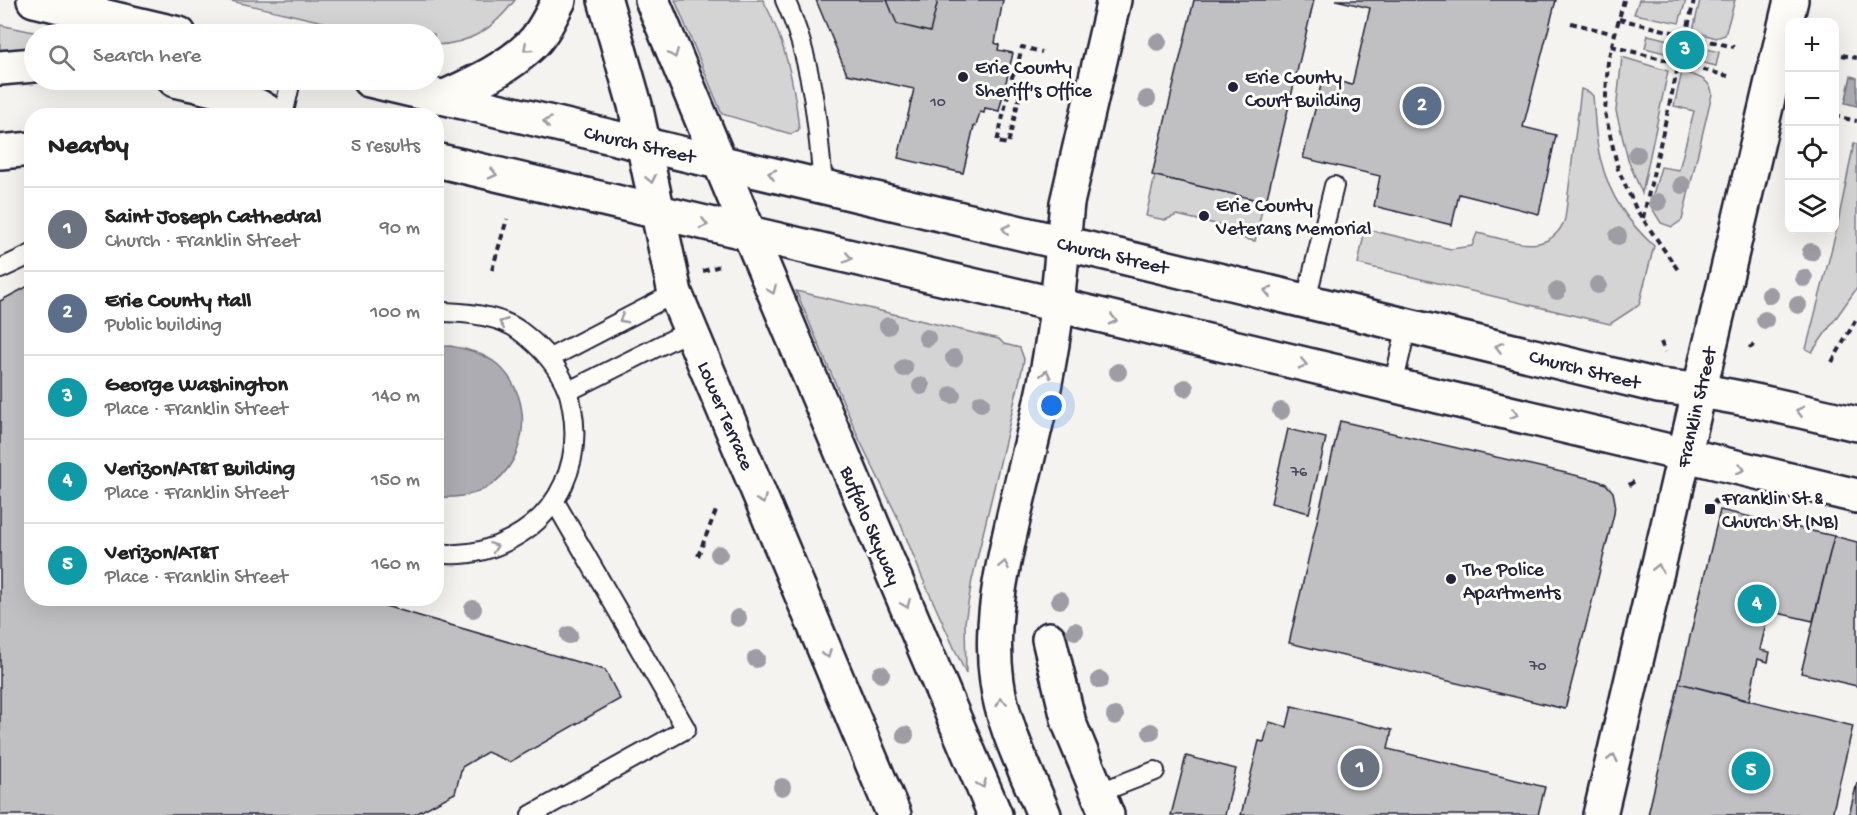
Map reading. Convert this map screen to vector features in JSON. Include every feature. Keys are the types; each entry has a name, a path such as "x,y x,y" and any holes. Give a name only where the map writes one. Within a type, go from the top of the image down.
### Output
{"main road":[{"path":"34,0 136,24"},
{"path":"445,98 492,75 533,43 542,32 559,0"},
{"name":"Lower Terrace","path":"605,0 644,145 675,292 886,812"},
{"name":"Buffalo Skyway","path":"652,0 995,815"},
{"path":"1044,815 1007,725 997,683 994,645 996,608 1004,562 1053,344 1067,203 1114,0"},
{"name":"Franklin Street","path":"1600,815 1791,0"},
{"path":"0,68 24,65"},
{"path":"216,90 251,102 260,108"},
{"name":"Church Street","path":"411,90 1063,242 1658,386 1738,396 1857,424"},
{"path":"0,152 24,150"},
{"path":"444,162 1857,496"},
{"path":"1049,639 1069,723 1103,804"}],"lane":[{"path":"786,0 805,52 811,82 823,187"},
{"path":"285,108 289,90"},
{"path":"1306,300 1334,186"},
{"path":"0,269 24,258"},
{"path":"550,358 675,292"},
{"path":"444,309 480,314 519,329 550,358 569,391 576,429 571,467 555,502 528,530 494,548 456,556 444,554"},
{"path":"1393,386 1407,325"},
{"path":"569,391 691,330"},
{"path":"531,815 686,729 555,502"},
{"path":"1103,804 1155,771"}],"path":[{"path":"1624,0 1608,60 1605,113 1618,169 1636,209 1678,270"},
{"path":"1686,36 1694,0"},
{"path":"1619,19 1734,47"},
{"path":"1571,23 1615,34"},
{"path":"1611,46 1728,76"},
{"path":"1033,89 1022,86 1008,144 997,141 1008,86 1022,47 1042,52"},
{"path":"1842,55 1857,58"},
{"path":"1642,218 1679,63"},
{"path":"1839,117 1857,121"},
{"path":"492,270 507,219"},
{"path":"702,271 720,266"},
{"path":"1832,362 1857,318"},
{"path":"1661,342 1665,352"},
{"path":"1749,348 1756,344"},
{"path":"1629,485 1635,481"},
{"path":"1713,500 1718,504"},
{"path":"698,556 717,508"}],"shaded area":[{"path":"227,0 515,0 498,19 480,33 459,42 447,44 444,44 444,24 331,24"},
{"path":"675,0 763,0 771,15 788,63 799,130 791,134 722,114"},
{"path":"1639,0 1686,0 1679,23 1634,14"},
{"path":"1700,0 1735,0 1725,35 1716,38 1693,31"},
{"path":"0,25 24,30 24,55 0,55"},
{"path":"1648,35 1719,52 1716,66 1645,48"},
{"path":"1622,57 1668,71 1642,193 1628,160 1616,111"},
{"path":"1682,72 1705,81 1709,84 1712,94 1682,220 1672,227 1661,223 1650,205 1661,167 1679,170 1694,111 1674,106"},
{"path":"1851,76 1857,78 1857,106 1845,103"},
{"path":"1581,89 1593,96 1599,153 1609,186 1628,218 1654,246 1639,305 1610,324 1358,264 1365,229 1451,249 1472,246 1477,233 1528,244 1550,239 1565,219"},
{"path":"1854,143 1857,144 1857,288 1812,352 1806,349 1835,234 1839,234 1839,217"},
{"path":"1155,176 1264,201 1255,241 1232,236 1228,227 1177,215 1165,220 1146,216"},
{"path":"796,291 999,339 1004,344 1020,348 1024,359 1022,370 972,580 965,622 966,674 899,520 860,441"},
{"path":"444,346 469,350 497,364 510,379 518,396 522,415 522,434 517,452 508,468 495,482 478,492 452,497 444,497"}],"building":[{"path":"816,0 887,0 897,24 930,32 938,0 1003,0 995,43 999,45 998,50 1013,53 999,111 985,108 984,113 980,112 976,126 974,126 963,173 898,158 914,89 847,74"},
{"path":"887,0 938,0 930,32 897,24"},
{"name":"Erie County Court Building","path":"1194,0 1314,0 1266,202 1152,175"},
{"path":"1336,0 1556,0 1523,127 1556,135 1539,214 1459,194 1452,225 1374,206 1380,176 1303,158 1323,77 1352,85 1370,8"},
{"path":"24,288 24,606 385,606 605,670 620,699 510,762 487,752 462,767 455,793 414,815 0,815 0,301"},
{"name":"The Police Apartments","path":"1340,421 1596,480 1606,484 1613,492 1614,514 1565,709 1289,643"},
{"path":"1288,429 1326,438 1309,513 1271,503"},
{"path":"1720,510 1834,536 1813,621 1769,611 1760,650 1770,652 1768,662 1758,659 1749,701 1679,683"},
{"path":"1834,536 1857,542 1857,686 1801,673"},
{"path":"1679,683 1853,726 1832,815 1648,815"},
{"path":"1292,706 1392,730 1388,749 1545,787 1538,815 1241,815 1259,741 1264,742 1269,722 1287,727"},
{"path":"1186,756 1236,769 1225,815 1171,815"},
{"path":"1857,783 1857,815 1849,815"}],"place":[{"name":"George Washington","path":"1685,50"},
{"name":"Erie County Sheriff's Office","path":"963,77"},
{"name":"Erie County Court Building","path":"1233,87"},
{"name":"Erie County Hall","path":"1422,106"},
{"name":"Erie County Veterans Memorial","path":"1204,216"},
{"name":"Franklin St & Church St (NB)","path":"1710,509"},
{"name":"The Police Apartments","path":"1451,579"},
{"name":"Verizon/AT&T Building","path":"1757,604"},
{"name":"Saint Joseph Cathedral","path":"1360,768"},
{"name":"Verizon/AT&T","path":"1751,771"}]}
